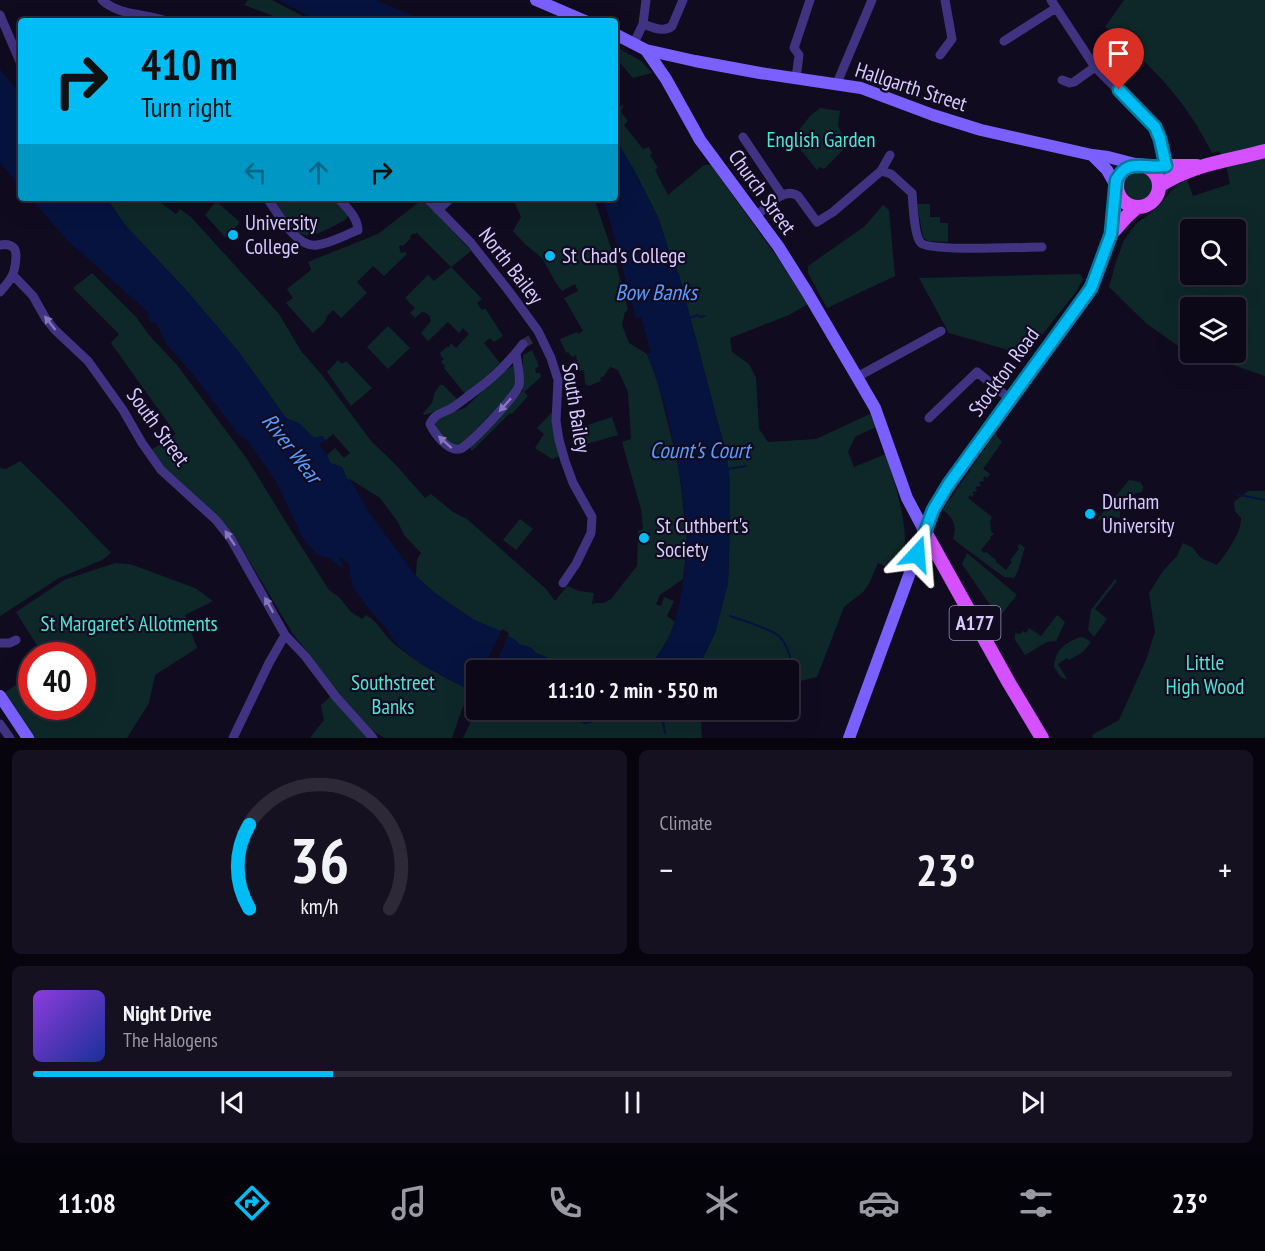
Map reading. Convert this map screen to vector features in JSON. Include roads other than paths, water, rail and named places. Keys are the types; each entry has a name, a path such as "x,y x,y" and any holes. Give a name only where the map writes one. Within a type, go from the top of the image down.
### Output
{"main road":[{"path":"1200,166 1131,166 1125,169 1116,180 1116,189 1124,203 1136,208 1143,207 1155,200 1163,184 1200,166 1265,151"},
{"path":"1142,165 1151,169 1163,184"},
{"name":"Stockton Road","path":"925,531 933,510 948,485 1088,293 1111,234 1116,189"},
{"name":"Stockton Road","path":"1111,234 1136,208"},
{"name":"A177","path":"925,531 1042,738"}],"street":[{"path":"102,0 118,10 153,18"},
{"path":"536,0 554,3 580,18"},
{"path":"634,43 643,24 646,0"},
{"path":"643,24 669,29 683,0"},
{"path":"796,78 799,55 794,48 810,0"},
{"path":"837,83 872,0"},
{"path":"940,55 954,36 945,0"},
{"path":"1004,41 1054,4 1095,67 1155,127 1166,166 1163,184"},
{"path":"0,15 18,57"},
{"path":"618,35 646,50"},
{"name":"Hallgarth Street","path":"646,50 732,68 861,88 981,130 1142,165"},
{"name":"Church Street","path":"646,50 666,79 700,140 756,216 807,292 875,408 907,498 925,531"},
{"path":"1062,80 1074,82 1095,67"},
{"path":"742,137 782,195"},
{"path":"756,216 782,195 790,192 794,193 814,225 833,212 881,171 890,155"},
{"path":"1092,155 1107,170 1116,189"},
{"path":"881,171 891,174 912,193 918,239 924,246 947,248 1042,247"},
{"path":"269,201 300,241 309,245 327,243 358,230 354,215 341,201"},
{"name":"North Bailey","path":"430,201 471,243 520,305 536,336"},
{"path":"438,210 448,201"},
{"path":"0,245 9,245 15,249 15,266 12,275 0,292"},
{"name":"South Street","path":"12,275 30,293 55,330 88,361 123,410 161,470 216,520 231,539 285,635 373,738"},
{"path":"857,377 940,332"},
{"name":"South Bailey","path":"536,336 551,358 558,380 556,421 565,461 573,483 592,517 591,533 563,584"},
{"path":"516,353 519,385 517,392 466,446 460,449 448,447 432,428 430,424 432,420 475,391 523,344"},
{"path":"929,418 977,372 1010,399"},
{"path":"849,738 925,531"},
{"path":"232,738 285,635"},
{"path":"0,643 14,644"},
{"path":"0,696 28,738"},
{"path":"0,724 10,738"}],"water":[{"path":"279,0 376,0 418,18 312,18"},
{"path":"0,69 18,91 18,184 0,163"},
{"path":"618,143 658,217 679,275 727,457 730,485 728,583 715,633 702,660 654,660 663,649 674,623 684,574 687,536 671,430 647,354 651,352 641,317 636,318 603,201 618,201"},
{"name":"River Wear","path":"33,201 108,201 126,226 185,289 238,351 286,418 300,424 314,438 322,436 326,440 319,445 330,463 342,467 347,479 350,479 370,514 416,576 436,594 474,620 498,630 519,644 553,660 466,660 466,688 422,665 400,647 353,588 350,565 340,557 339,560 344,565 341,568 329,558 317,555 302,537 276,481 248,442 237,433 192,373 167,345 156,322 150,322 148,312 67,240"},
{"path":"546,720 598,720 585,724 579,721"}],"waterway":[{"name":"Bow Banks","path":"690,318 698,315 705,316"},
{"name":"Count's Court","path":"728,469 746,466"},
{"path":"1235,494 1265,500"},
{"path":"730,616 775,633 782,640 791,660"},
{"path":"663,722 665,733"}],"tunnel":[{"path":"523,344 533,338"}],"place":[{"name":"University College","path":"233,235"},
{"name":"St Chad's College","path":"550,256"},
{"name":"Durham University","path":"1090,514"},
{"name":"St Cuthbert's Society","path":"644,538"}],"park label":[{"name":"English Garden","path":"821,140"},
{"name":"St Margaret's Allotments","path":"129,624"},
{"name":"Little High Wood","path":"1205,675"},
{"name":"Southstreet Banks","path":"393,695"}]}
